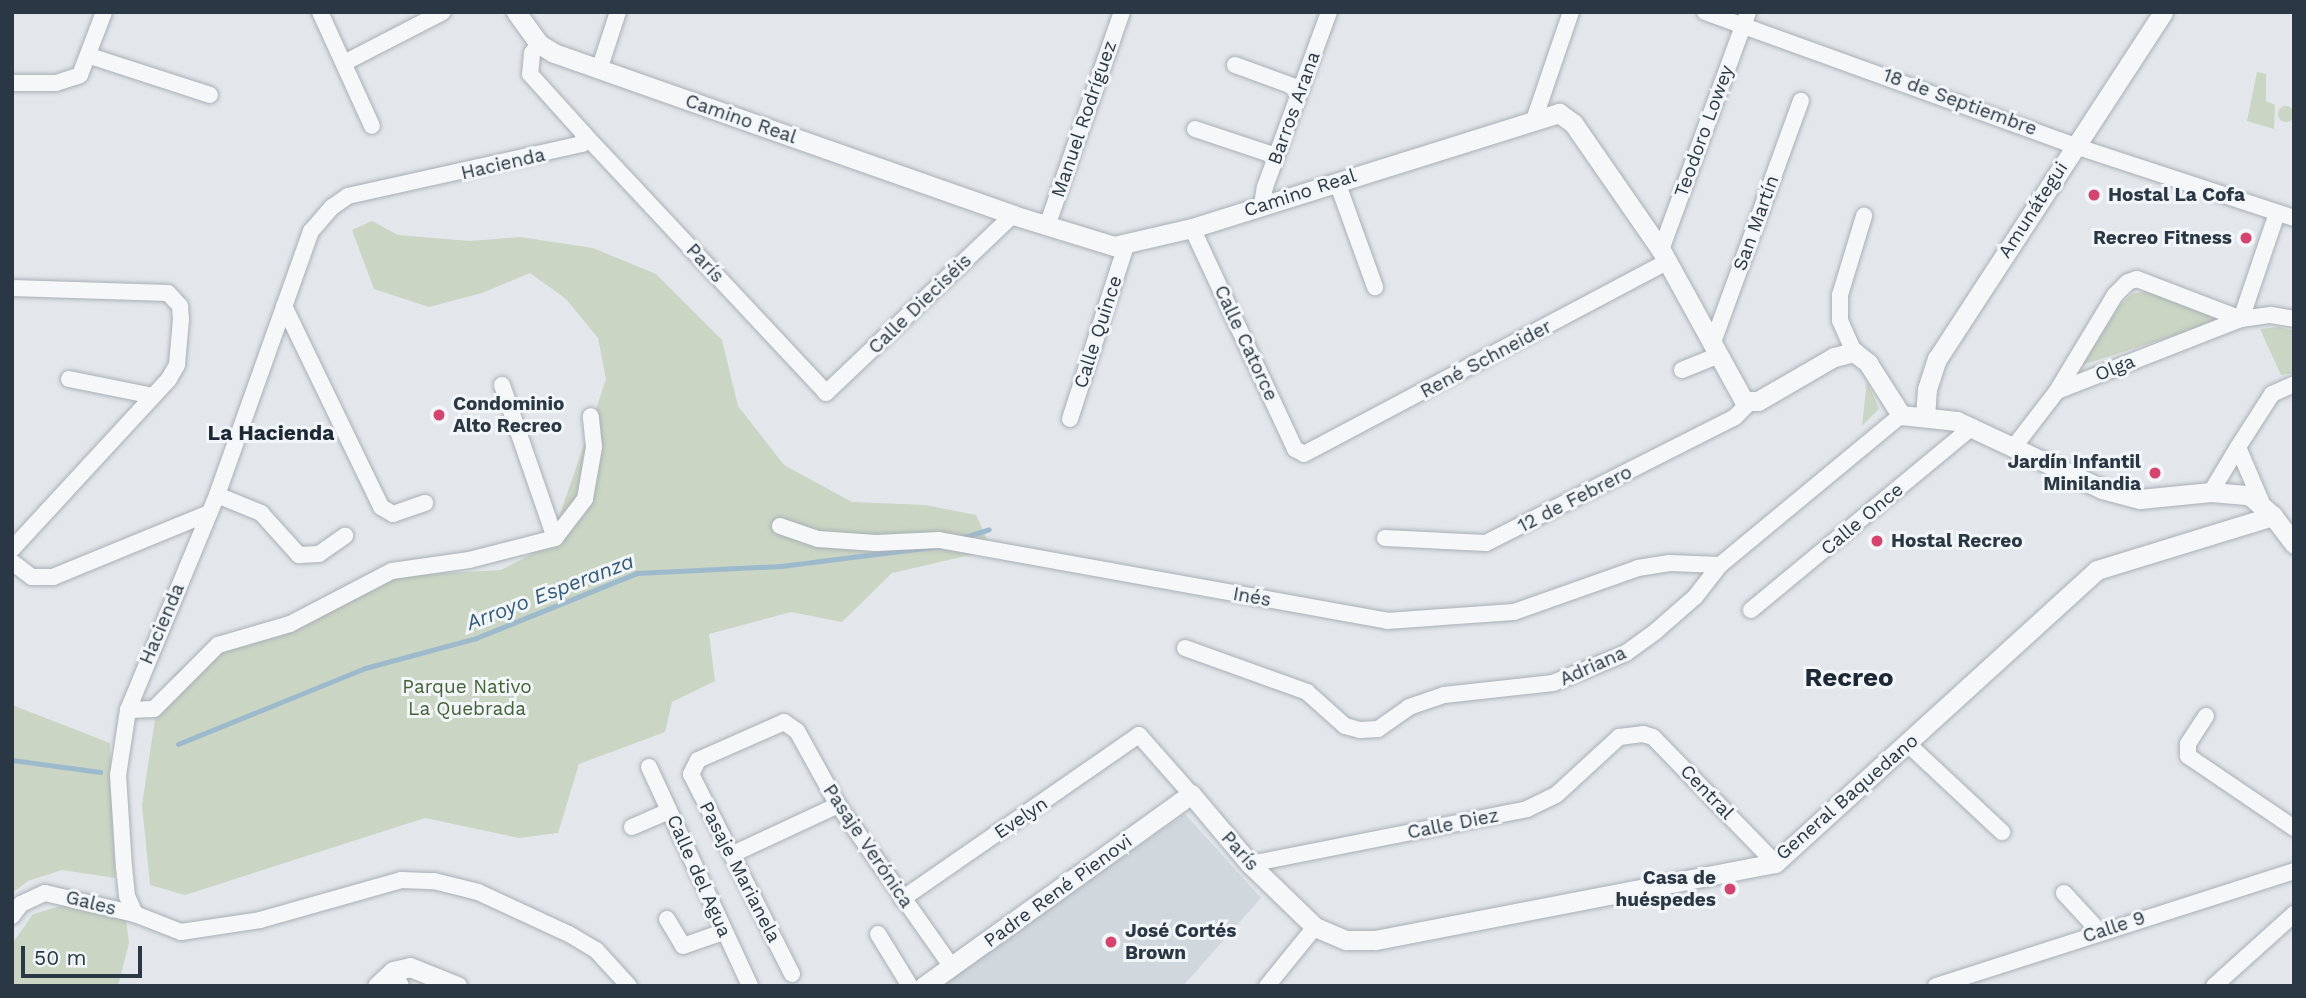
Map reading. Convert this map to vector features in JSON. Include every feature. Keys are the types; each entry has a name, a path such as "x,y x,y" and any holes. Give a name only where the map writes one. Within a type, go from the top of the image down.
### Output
{"street":[{"path":"12,83 71,80 80,75 90,56 104,12"},
{"path":"320,12 372,126"},
{"path":"344,62 443,12"},
{"path":"516,12 538,44 532,53 530,74 584,134"},
{"path":"599,70 618,12"},
{"name":"Manuel Rodríguez","path":"1047,226 1122,12"},
{"name":"Barros Arana","path":"1262,205 1276,156 1329,12"},
{"path":"1535,117 1571,12"},
{"name":"18 de Septiembre","path":"1705,12 1745,19 2075,146 2294,218"},
{"name":"Amunátegui","path":"1925,417 1927,389 1937,359 2162,12"},
{"name":"Teodoro Lowey","path":"1664,256 1745,19"},
{"name":"Camino Real","path":"538,44 599,70 1013,215 1100,243 1126,246 1192,228 1535,117 1549,113 1567,116 1664,256 1740,398 1750,402"},
{"path":"90,56 211,95"},
{"path":"1235,65 1301,89"},
{"name":"San Martín","path":"1714,350 1801,101"},
{"path":"1195,128 1276,156"},
{"name":"Hacienda","path":"135,914 127,896 118,775 128,710 217,495 311,231 348,196 575,149 582,144 584,134"},
{"name":"París","path":"584,134 826,393"},
{"path":"1337,182 1374,288"},
{"path":"2013,449 2057,391 2115,295 2128,282 2137,279 2241,318 2277,213"},
{"name":"Calle Dieciséis","path":"826,393 1013,215"},
{"path":"1864,216 1840,295 1840,320 1854,352 1868,363 1901,415 1972,427 2013,449 2102,489 2140,499 2211,492 2249,495 2268,511 2294,544"},
{"name":"Calle Catorce","path":"1192,228 1295,449 1304,454"},
{"name":"Calle Quince","path":"1070,419 1126,246"},
{"name":"René Schneider","path":"1304,454 1664,256"},
{"path":"12,288 168,293 174,297 181,319 177,365 153,396 14,546"},
{"path":"284,306 387,514 425,503"},
{"name":"Olga","path":"2057,391 2241,318 2271,315 2294,320"},
{"path":"1682,370 1714,350"},
{"path":"1750,402 1834,357 1854,352"},
{"path":"69,379 153,396"},
{"path":"2211,492 2272,394 2294,384"},
{"path":"502,385 555,538"},
{"name":"12 de Febrero","path":"1385,538 1486,543 1735,417 1750,402"},
{"name":"Adriana","path":"1185,648 1307,692 1345,726 1378,729 1409,707 1444,695 1553,683 1592,670 1656,631 1695,597 1720,565 1901,415"},
{"path":"128,710 161,704 200,658 218,645 299,620 392,571 481,557 555,538 585,499 594,447 591,416"},
{"name":"Calle Once","path":"1751,610 1972,427"},
{"path":"2238,447 2268,511"},
{"path":"217,495 261,513 299,555 319,554 345,536"},
{"name":"General Baquedano","path":"1358,941 1775,863 2097,570 2268,511"},
{"path":"12,562 32,577 53,577 209,513"},
{"name":"Inés","path":"780,526 817,539 876,543 939,540 1387,621 1514,612 1638,568 1670,563 1720,565"},
{"path":"2206,716 2188,744 2188,756 2294,828"},
{"name":"Pasaje Verónica","path":"691,768 698,760 768,728 789,724 838,805 951,966"},
{"name":"Central","path":"1632,734 1653,737 1775,863"},
{"name":"Calle Diez","path":"1250,864 1527,809 1556,795 1610,744 1632,734"},
{"name":"París","path":"1139,735 1250,864 1315,927 1336,938 1358,941"},
{"name":"Evelyn","path":"902,899 1139,735"},
{"path":"1908,744 2002,832"},
{"name":"Calle del Agua","path":"649,766 750,986"},
{"name":"Pasaje Marianela","path":"691,768 792,974"},
{"name":"Padre René Pienovi","path":"923,986 1191,794"},
{"path":"733,854 838,805"},
{"path":"632,827 669,811"},
{"name":"Calle 9","path":"1936,986 2099,931 2294,871"},
{"path":"135,914 169,930 196,933 401,880 435,881 478,892 569,934 596,950 629,986"},
{"path":"2064,892 2099,931"},
{"name":"Gales","path":"12,916 21,904 45,893 135,914"},
{"path":"2214,986 2294,914"},
{"path":"667,919 682,946 723,932"},
{"path":"1266,986 1315,927"},
{"path":"878,934 910,986"},
{"path":"377,986 418,968 457,986"}],"shaded area":[{"name":"José Cortés Brown","path":"1185,814 1261,898 1183,986 937,986"}],"green space":[{"path":"2257,72 2266,74 2266,101 2275,105 2274,129 2247,121"},
{"path":"2283,106 2289,106 2294,114 2292,120 2283,122 2278,117 2278,111"},
{"name":"Parque Nativo La Quebrada","path":"372,221 398,235 470,241 520,237 593,248 656,274 722,340 738,406 784,465 852,502 925,505 976,515 992,550 892,573 842,622 791,612 709,634 715,681 672,702 665,732 579,764 558,833 519,838 425,818 185,895 150,885 142,805 155,719 174,675 215,638 308,623 393,576 501,570 549,545 589,431 606,379 598,338 566,299 530,273 482,293 429,307 374,289 352,230"},
{"path":"2159,292 2218,315 2214,323 2082,365 2120,305 2132,294"},
{"path":"2278,327 2294,331 2294,373 2281,375 2260,329"},
{"path":"1867,381 1879,409 1862,426"},
{"path":"12,705 110,743 115,878 62,870 28,881 12,893"},
{"path":"69,904 126,919 129,943 118,986 12,986 12,944 33,914"}],"waterway":[{"name":"Arroyo Esperanza","path":"962,538 989,529"},
{"name":"Arroyo Esperanza","path":"178,744 365,668 476,638 637,573 781,566 940,546"},
{"name":"Arroyo Esperanza","path":"12,760 100,772"}],"place":[{"name":"Hostal La Cofa","path":"2094,195"},
{"name":"Recreo Fitness","path":"2246,238"},
{"name":"Condominio Alto Recreo","path":"439,415"},
{"name":"Jardín Infantil Minilandia","path":"2155,473"},
{"name":"Hostal Recreo","path":"1877,541"},
{"name":"Casa de huéspedes","path":"1730,889"},
{"name":"José Cortés Brown","path":"1111,942"}],"district":[{"name":"La Hacienda","path":"271,433"},
{"name":"Recreo","path":"1849,678"}]}
